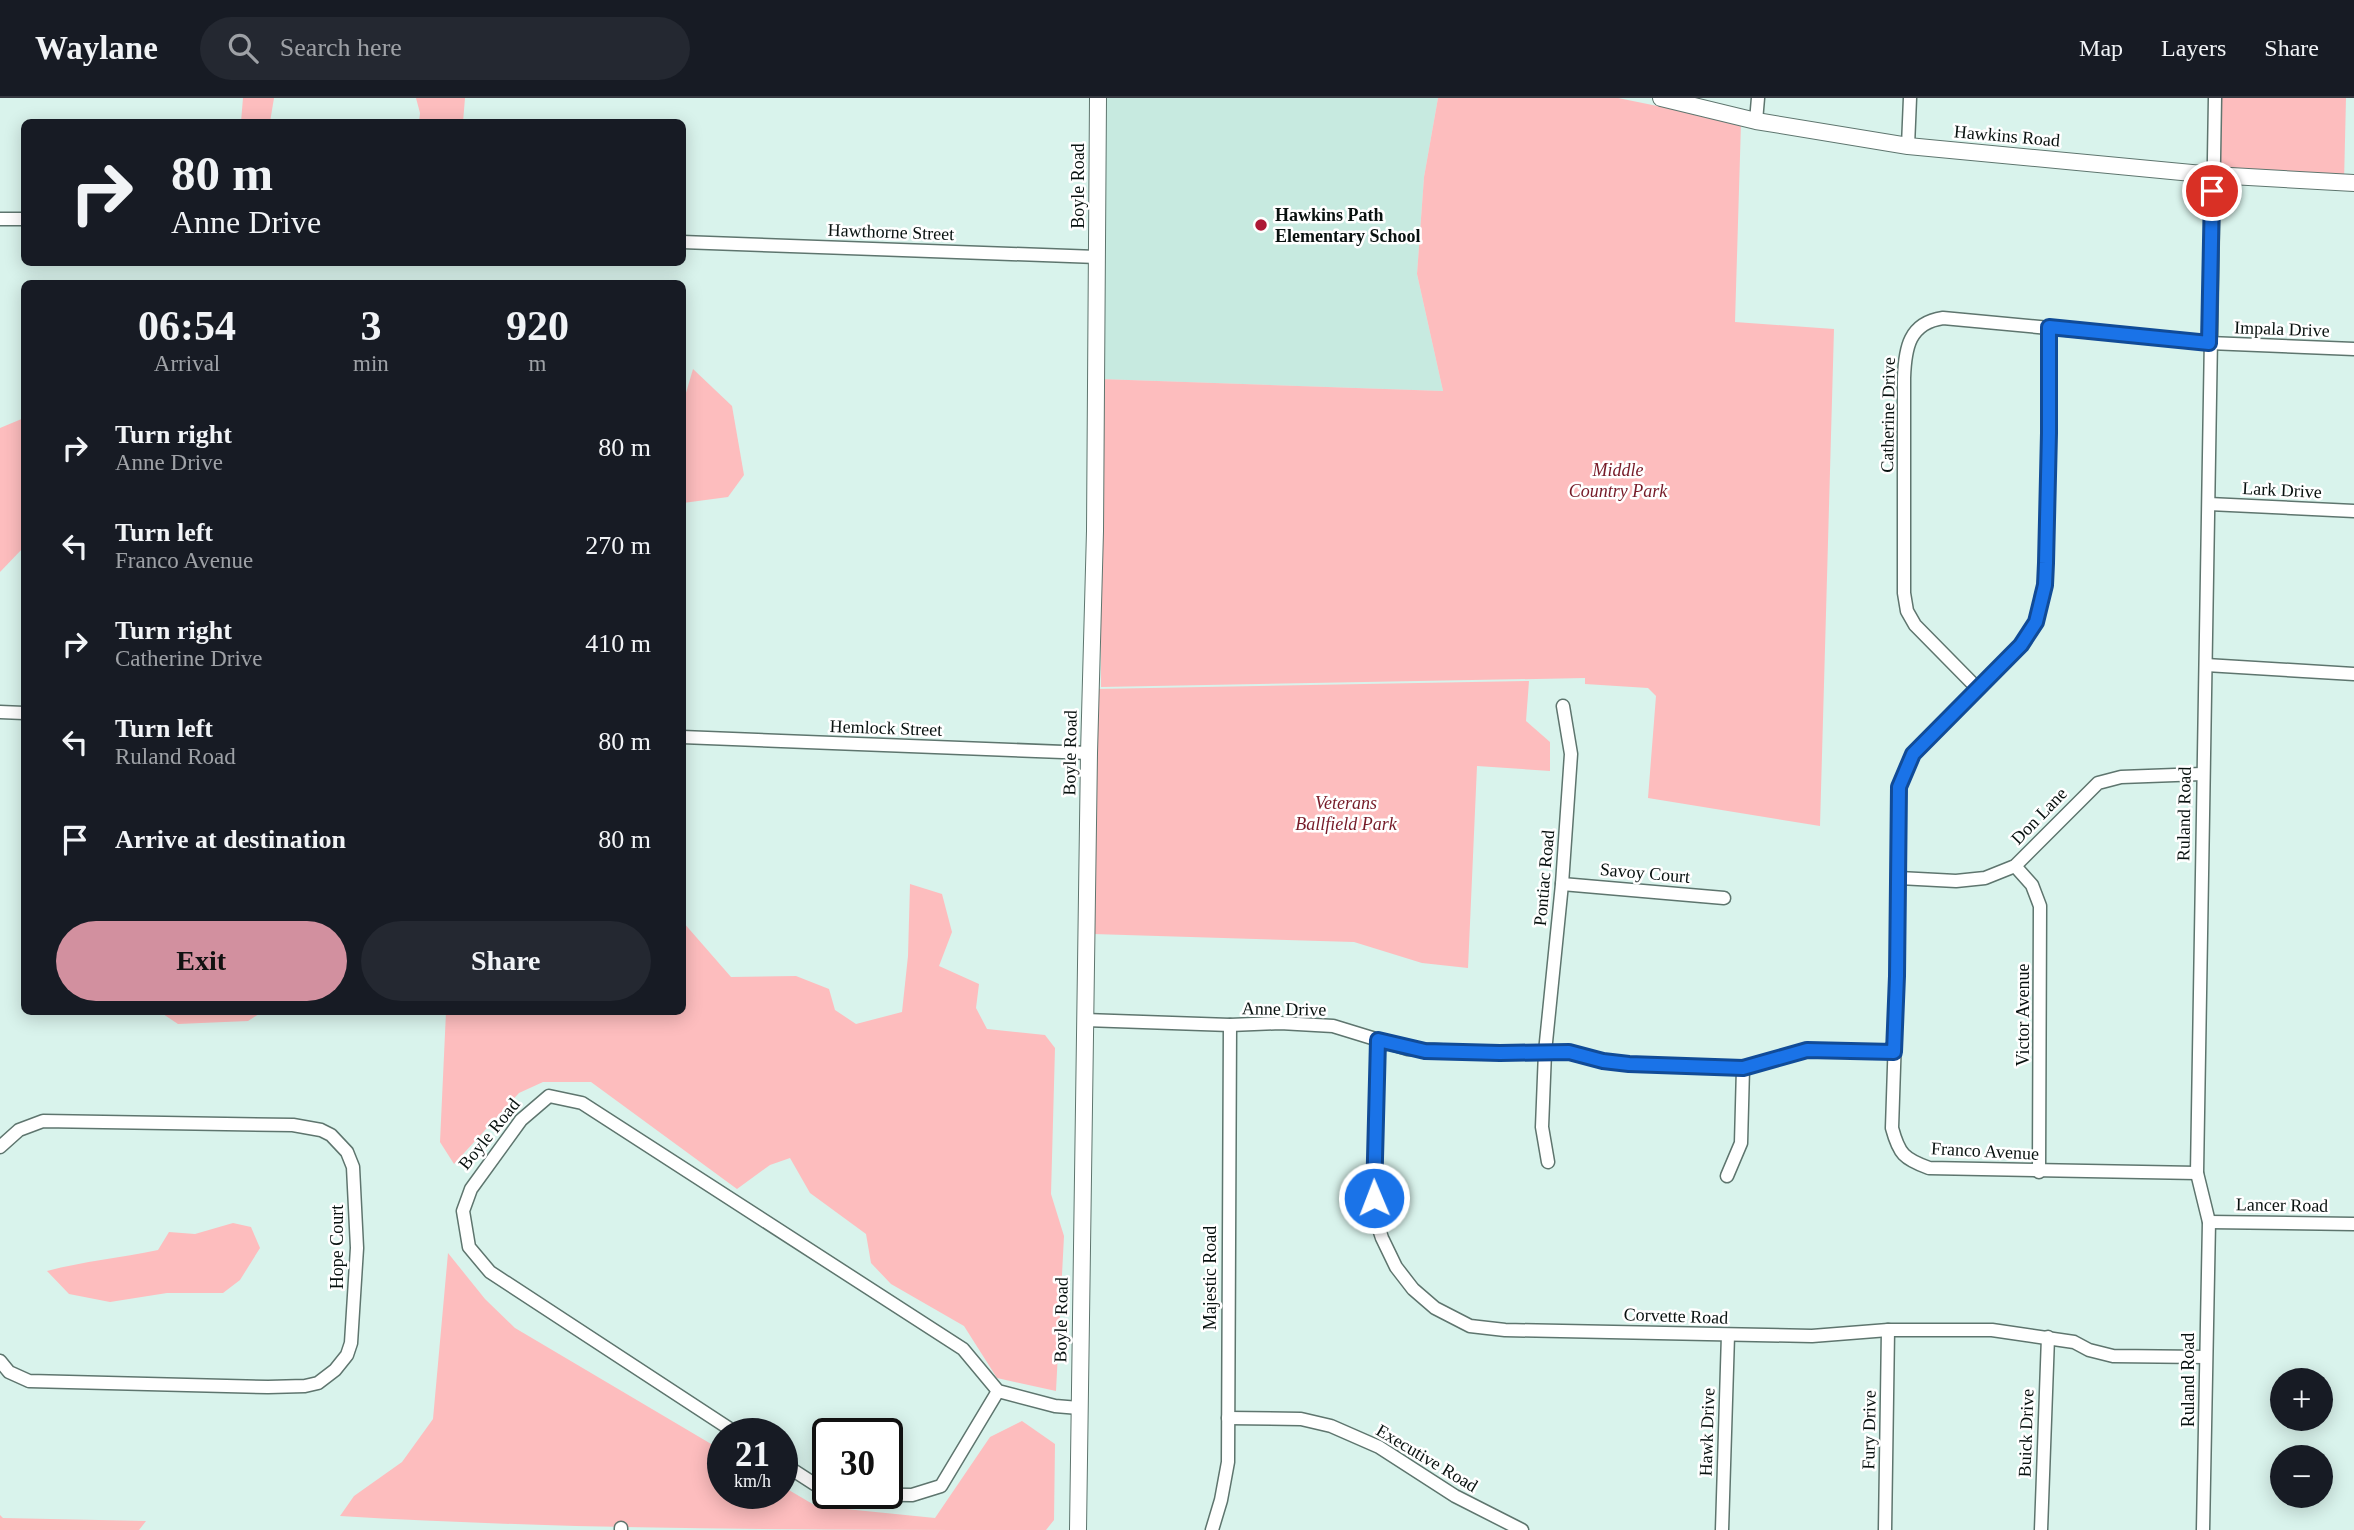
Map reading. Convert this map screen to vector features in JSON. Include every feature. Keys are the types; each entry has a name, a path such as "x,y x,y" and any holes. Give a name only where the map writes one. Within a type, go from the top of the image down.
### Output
{"street":[{"name":"Boyle Road","path":"1077,1530 1094,542 1098,98"},
{"name":"Hawkins Road","path":"1661,98 1756,121 1908,146 2213,174 2354,183"},
{"path":"1756,121 1758,98"},
{"path":"1908,146 1910,98"},
{"name":"Ruland Road","path":"2203,1530 2209,1222 2197,1172 2215,98"},
{"path":"0,219 21,219"},
{"name":"Hawthorne Street","path":"686,243 1097,257"},
{"name":"Catherine Drive","path":"1978,689 1916,625 1907,611 1904,558 1905,355 1911,337 1931,320 1943,318 2209,343"},
{"name":"Franco Avenue","path":"2049,327 2045,585 2036,622 2021,645 1913,754 1899,787 1892,1128 1898,1150 1912,1162 1929,1168 2039,1172 2197,1172"},
{"name":"Impala Drive","path":"2209,343 2354,349"},
{"name":"Lark Drive","path":"2209,504 2354,511"},
{"path":"2206,665 2354,674"},
{"name":"Pontiac Road","path":"1548,1162 1542,1127 1545,1052 1562,884 1571,754 1563,706"},
{"path":"0,712 21,713"},
{"name":"Hemlock Street","path":"686,737 1089,753"},
{"name":"Don Lane","path":"1899,878 1956,881 1985,878 2015,866 2098,783 2121,777 2202,774"},
{"name":"Victor Avenue","path":"2015,866 2032,885 2040,906 2039,1172"},
{"name":"Savoy Court","path":"1562,884 1724,898"},
{"name":"Anne Drive","path":"1086,1020 1333,1026 1425,1051 1569,1052 1603,1061 1629,1064 1743,1068 1807,1050 1894,1052"},
{"name":"Majestic Road","path":"1212,1530 1228,1462 1230,1025"},
{"name":"Corvette Road","path":"1378,1040 1375,1217 1396,1267 1413,1289 1435,1308 1470,1326 1505,1330 1812,1336 1888,1330 1992,1330 2048,1336 2113,1356 2205,1357"},
{"path":"1727,1176 1741,1143 1743,1068"},
{"name":"Boyle Road","path":"713,1418 490,1272 469,1247 463,1211 471,1189 521,1120 549,1096 582,1103 963,1349 998,1391"},
{"name":"Hope Court","path":"0,1147 19,1130 43,1121 293,1125 321,1130 340,1142 347,1152 355,1175 357,1248 351,1343 347,1355 335,1370 318,1383 268,1387 29,1381 9,1372 0,1361"},
{"name":"Lancer Road","path":"2209,1222 2354,1224"},
{"name":"Fury Drive","path":"1885,1530 1888,1330"},
{"name":"Hawk Drive","path":"1722,1530 1728,1335"},
{"name":"Buick Drive","path":"2041,1530 2048,1336"},
{"path":"798,1473 830,1494 912,1495 941,1486 998,1391 1055,1406 1079,1409"},
{"name":"Executive Road","path":"1228,1418 1301,1419 1331,1426 1379,1447 1455,1496 1522,1530"}],"shaded area":[{"name":"Hawkins Path Elementary School","path":"1104,98 1438,98 1424,177 1417,274 1443,391 1100,379"}],"green space":[{"path":"243,98 274,98 270,119 241,119"},
{"path":"416,98 465,98 463,119 419,119"},
{"name":"Middle Country Park","path":"1438,98 1618,98 1741,123 1735,322 1834,329 1820,826 1648,798 1656,696 1648,688 1585,684 1585,678 1101,687 1100,379 1443,391 1417,274 1424,177"},
{"path":"2215,98 2346,98 2344,182 2213,175"},
{"path":"693,369 732,406 744,475 728,497 686,503 686,393"},
{"path":"21,419 21,550 0,572 0,428"},
{"name":"Veterans Ballfield Park","path":"1529,681 1526,721 1550,742 1550,771 1477,766 1468,968 1422,963 1354,942 1093,934 1095,689"},
{"path":"910,884 942,894 952,932 939,966 979,984 976,1008 987,1029 1045,1035 1055,1048 1051,1194 1064,1236 1056,1391 997,1378 964,1326 891,1284 871,1263 866,1234 810,1193 790,1158 770,1165 737,1189 591,1082 543,1082 519,1093 454,1164 440,1142 446,1015 686,1015 686,925 731,977 796,976 829,989 835,1010 856,1024 902,1012 908,956"},
{"path":"164,1015 257,1015 248,1021 178,1024"},
{"path":"233,1223 251,1227 260,1248 240,1280 223,1293 167,1293 110,1302 69,1294 47,1271 158,1250 169,1232 195,1234"},
{"path":"448,1253 485,1299 515,1328 707,1442 707,1509 798,1509 798,1495 812,1504 812,1509 846,1509 935,1518 990,1437 1022,1421 1055,1444 1054,1520 1046,1530 870,1530 605,1527 340,1516 354,1496 402,1462 433,1419"},
{"path":"0,1515 3,1518 146,1521 139,1530 0,1530"}],"place":[{"name":"Hawkins Path Elementary School","path":"1261,225"}],"route":[{"path":"1374,1198 1378,1040 1425,1051 1569,1052 1603,1061 1629,1064 1743,1068 1807,1050 1894,1052 1899,787 1913,754 2021,645 2036,622 2045,585 2046,563 2049,327 2209,343 2212,191"}]}
